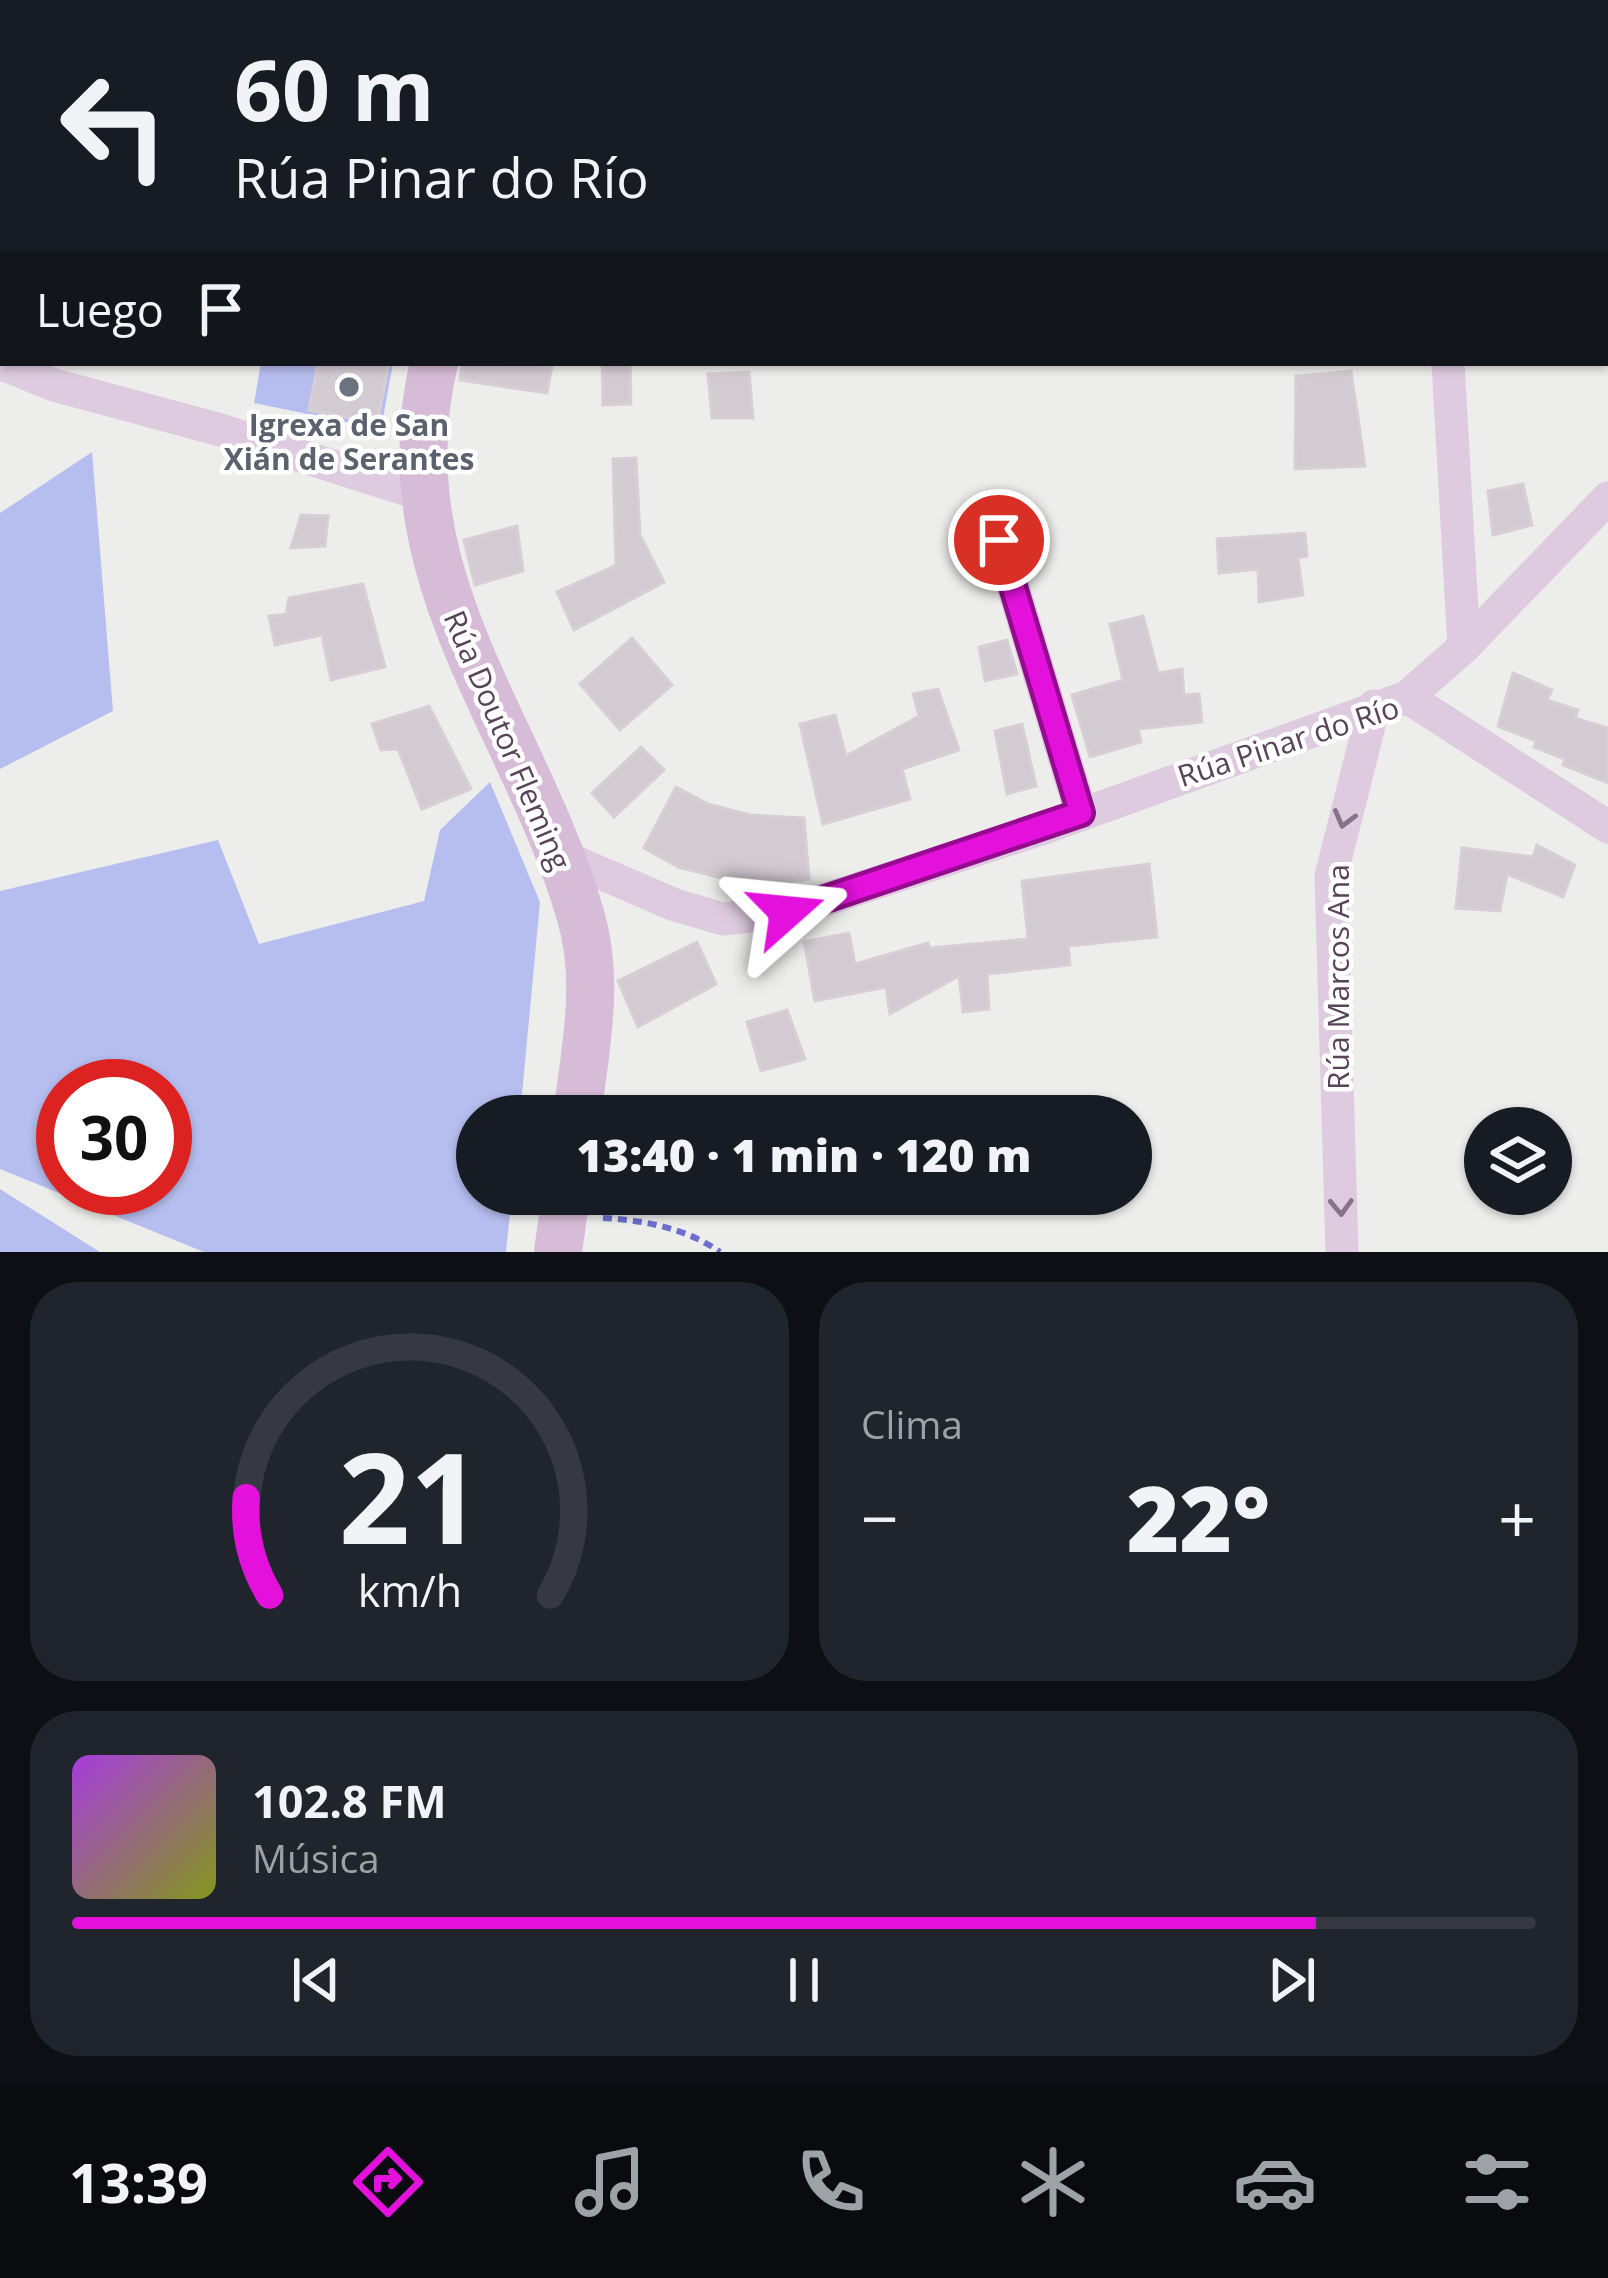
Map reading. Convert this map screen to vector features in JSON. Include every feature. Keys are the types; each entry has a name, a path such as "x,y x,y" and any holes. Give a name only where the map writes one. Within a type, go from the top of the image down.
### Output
{"main road":[{"name":"Rúa Doutor Fleming","path":"433,366 427,394 423,495 440,581 583,921 592,1004 580,1095"}],"street":[{"path":"8,366 55,385 217,429 423,495"},
{"path":"1448,366 1464,646"},
{"path":"1407,697 1464,646 1608,498"},
{"path":"999,540 1081,813"},
{"name":"Rúa Pinar do Río","path":"559,855 674,905 723,919 787,912 1407,697 1608,827"},
{"name":"Rúa Marcos Ana","path":"1342,1252 1331,877 1374,706"}],"path":[{"path":"562,1220 638,1220 701,1239 720,1252"}],"shaded area":[{"path":"260,366 392,366 381,429 254,403"},
{"path":"92,452 113,711 0,769 0,513"},
{"path":"490,782 540,902 522,1095 456,1095 456,1215 510,1215 506,1252 204,1252 113,1215 192,1215 192,1059 36,1059 36,1184 0,1169 0,891 218,840 259,944 424,901 440,830"},
{"path":"0,1189 100,1252 0,1252"}],"building":[{"name":"Igrexa de San Xián de Serantes","path":"317,366 388,366 377,423 309,410"},
{"path":"462,366 552,366 547,393 460,380"},
{"path":"602,366 630,366 631,404 603,405"},
{"path":"1351,371 1365,466 1295,469 1296,376"},
{"path":"749,372 753,418 712,418 708,374"},
{"path":"636,458 640,535 664,582 574,630 557,592 616,565 613,459"},
{"path":"1523,484 1532,525 1493,535 1488,491"},
{"path":"301,515 328,516 325,546 291,548"},
{"path":"517,526 523,571 475,585 464,540"},
{"path":"1305,533 1307,556 1298,558 1303,595 1259,602 1258,569 1219,573 1217,539"},
{"path":"363,584 385,667 331,680 322,635 275,645 269,616 286,614 289,598"},
{"path":"1143,616 1158,673 1182,669 1184,695 1199,694 1202,722 1138,729 1141,742 1090,757 1072,695 1123,680 1110,624"},
{"path":"632,638 672,685 620,730 580,684"},
{"path":"1007,640 1017,674 985,681 979,647"},
{"path":"1513,673 1552,690 1547,700 1578,710 1575,718 1608,728 1608,783 1563,765 1565,759 1534,747 1536,741 1498,726"},
{"path":"938,689 959,750 902,769 910,799 823,824 800,724 835,715 846,756 919,716 913,694"},
{"path":"429,706 471,789 422,809 398,749 381,750 372,724"},
{"path":"1022,724 1036,786 1007,794 995,731"},
{"path":"641,747 664,770 614,817 592,793"},
{"path":"676,787 708,804 750,815 804,818 809,879 757,887 678,867 644,848"},
{"path":"1537,845 1575,865 1563,897 1507,874 1500,911 1456,908 1462,848 1533,857"},
{"path":"1149,864 1157,937 1068,946 1070,965 987,974 989,1009 963,1012 959,976 890,1014 886,987 815,1001 804,942 849,933 855,964 928,943 929,948 1028,939 1022,881"},
{"path":"697,942 716,984 638,1027 618,981"},
{"path":"787,1010 805,1059 761,1071 747,1022"}],"place":[{"name":"Igrexa de San Xián de Serantes","path":"349,387"}],"route":[{"path":"787,912 1081,813 999,540"}]}
